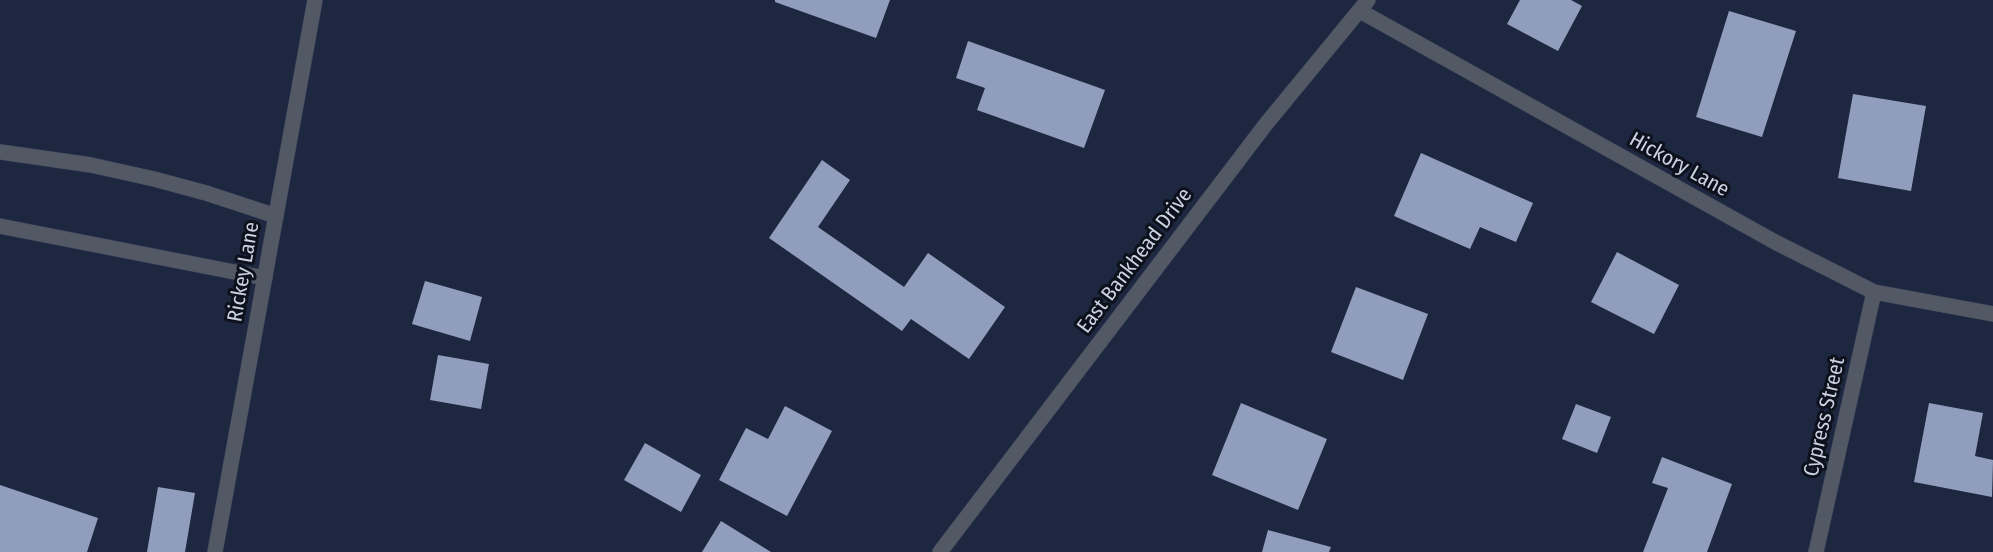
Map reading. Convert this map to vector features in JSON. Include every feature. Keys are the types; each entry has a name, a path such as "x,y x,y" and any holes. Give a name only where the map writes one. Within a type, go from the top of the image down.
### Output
{"street":[{"name":"Rickey Lane","path":"215,552 315,0"},
{"name":"Hickory Lane","path":"1364,5 1774,242 1874,292 1993,314"},
{"name":"East Bankhead Drive","path":"939,552 1266,124 1364,5"},
{"path":"0,152 91,165 154,179 276,216"},
{"path":"0,226 265,278"},
{"name":"Cypress Street","path":"1816,552 1874,292"}],"building":[{"path":"775,0 890,0 876,38 775,2"},
{"path":"1520,0 1571,0 1582,6 1558,51 1507,24"},
{"path":"1729,11 1796,31 1762,137 1696,117"},
{"path":"968,41 1105,90 1084,148 977,110 985,88 956,78"},
{"path":"1853,94 1926,106 1911,191 1838,178"},
{"path":"1421,153 1533,203 1516,242 1480,227 1470,249 1394,216"},
{"path":"822,160 850,180 818,227 904,287 928,253 1005,307 969,359 911,319 902,331 769,238"},
{"path":"1617,252 1679,285 1654,334 1591,302"},
{"path":"425,281 482,297 470,341 412,324"},
{"path":"1356,287 1428,314 1403,380 1331,352"},
{"path":"438,355 489,364 481,409 430,400"},
{"path":"1241,403 1327,439 1298,510 1212,475"},
{"path":"1929,403 1983,413 1975,456 1993,460 1992,497 1914,482"},
{"path":"1576,404 1611,417 1597,453 1562,439"},
{"path":"785,406 832,431 787,516 719,480 746,428 768,439"},
{"path":"645,443 701,475 681,512 624,480"},
{"path":"1662,457 1732,484 1707,552 1643,552 1668,488 1652,483"},
{"path":"0,485 98,518 87,552 0,552"},
{"path":"158,487 195,493 185,552 147,552"},
{"path":"721,521 771,552 702,552"},
{"path":"1268,530 1331,547 1329,552 1262,552"}]}
